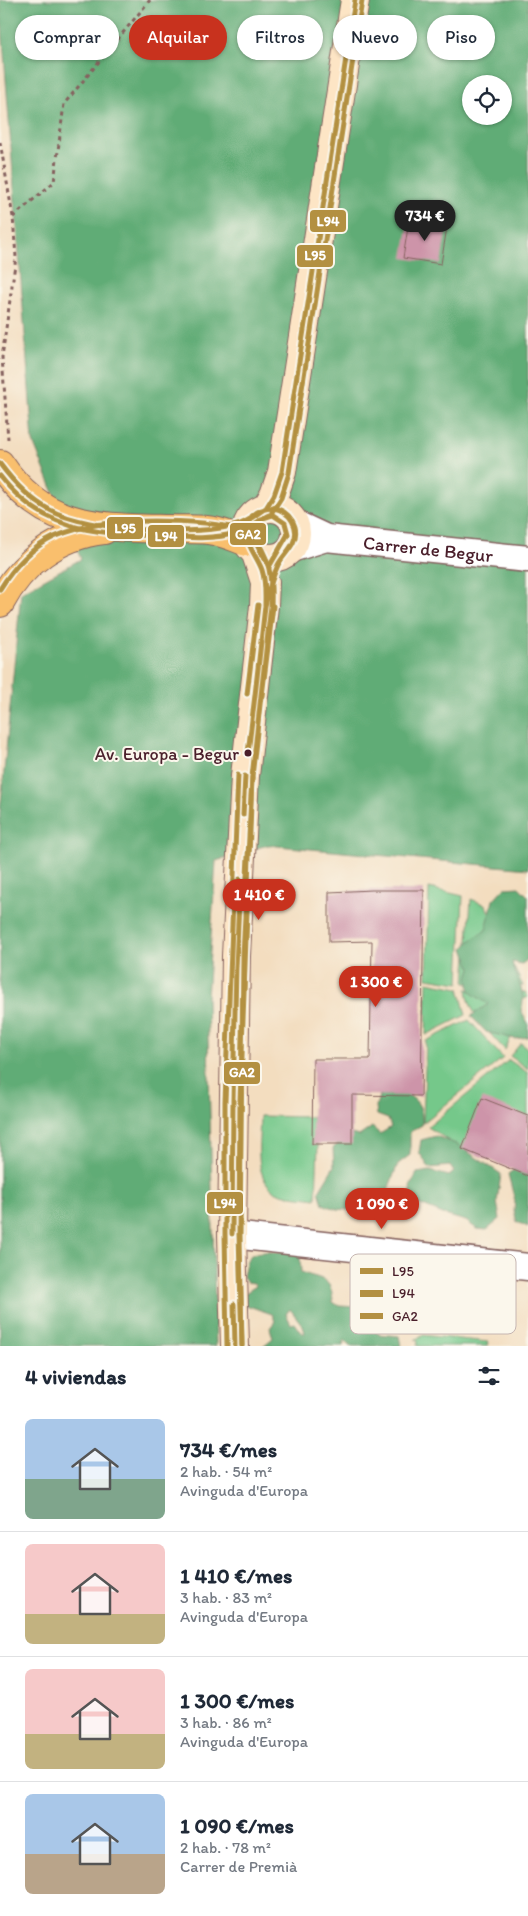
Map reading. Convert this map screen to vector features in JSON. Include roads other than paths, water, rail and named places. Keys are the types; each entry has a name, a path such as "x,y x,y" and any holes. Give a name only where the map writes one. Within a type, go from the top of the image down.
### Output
{"highway":[{"path":"4,453 19,490 36,504 71,520 126,528 271,533"},
{"path":"0,603 10,585 22,571 50,548 68,538 94,531 126,528"}],"street":[{"path":"235,1346 232,1235 236,956 245,776 271,533 355,0"},
{"name":"Carrer de Begur","path":"271,533 528,559"},
{"path":"232,1235 408,1254"}],"place":[{"name":"Av. Europa - Begur","path":"248,753"}]}
